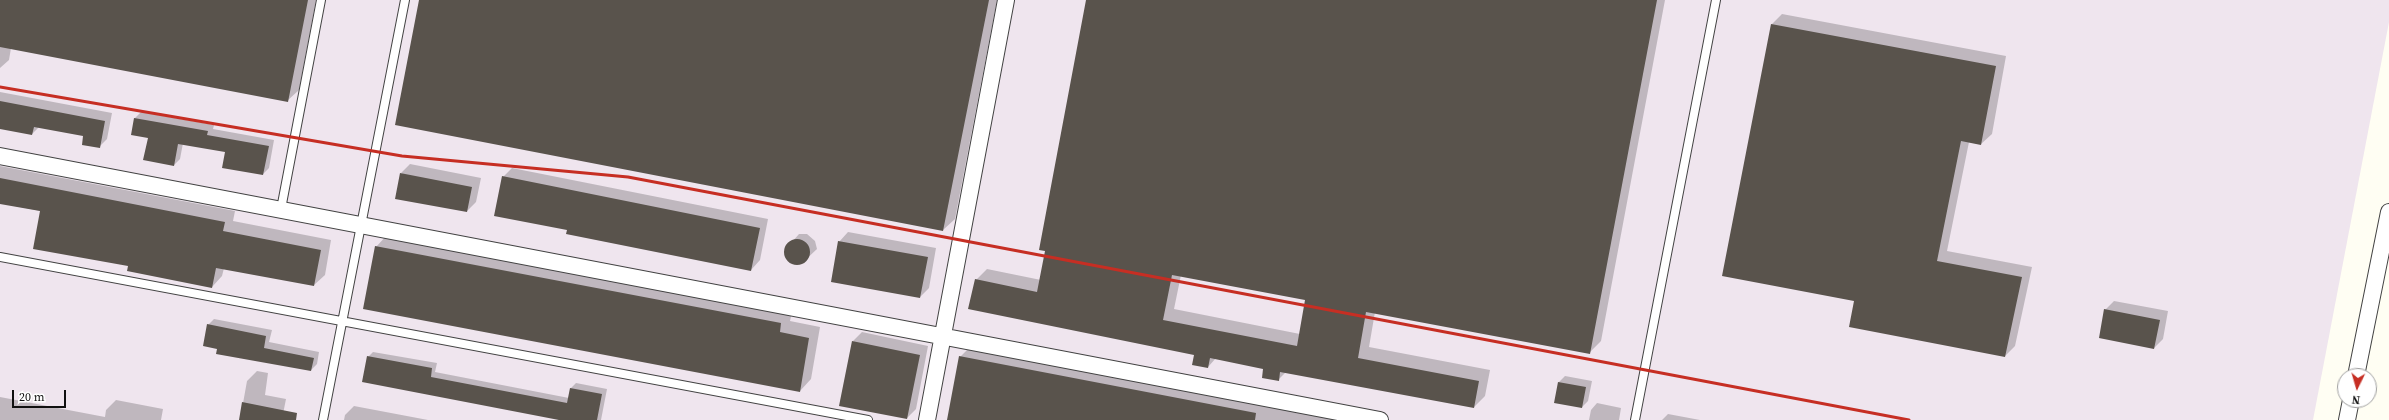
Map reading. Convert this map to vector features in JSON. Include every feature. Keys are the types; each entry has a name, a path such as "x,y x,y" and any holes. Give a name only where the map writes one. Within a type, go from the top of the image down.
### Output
{"street":[{"path":"927,420 1006,0"},
{"path":"0,156 1380,420"},
{"path":"2358,368 2389,212"},
{"path":"2347,420 2349,408"}],"lane":[{"path":"281,209 321,0"},
{"path":"323,420 405,0"},
{"path":"1635,420 1716,0"},
{"path":"0,257 868,420"}],"shaded area":[{"path":"0,0 2389,0 2389,22 2313,420 0,420"}],"building":[{"path":"0,0 308,0 288,102 0,47"},
{"path":"419,0 989,0 943,231 395,125"},
{"path":"1086,0 1657,0 1590,354 1366,312 1358,358 1479,381 1474,408 1280,372 1279,381 1262,378 1263,369 1210,358 1208,368 1192,365 1194,355 968,309 975,279 1037,292 1045,251 1039,250","holes":["1172,275 1305,300 1297,346 1163,320"]},
{"path":"1771,24 1996,66 1981,145 1961,141 1937,261 2022,277 2005,357 1849,327 1854,301 1722,276"},
{"path":"0,101 105,121 100,148 82,145 83,136 34,127 32,135 0,129"},
{"path":"134,118 208,131 207,135 269,146 263,175 222,168 225,152 178,144 174,166 143,160 148,138 131,135"},
{"path":"400,173 472,187 467,212 395,199"},
{"path":"502,176 760,228 751,271 566,234 567,230 494,216"},
{"path":"0,178 225,222 223,231 321,250 314,286 216,268 212,288 127,271 128,266 33,249 40,211 0,204"},
{"path":"797,239 806,243 810,252 806,261 797,265 788,261 784,252 788,243"},
{"path":"838,241 928,257 920,298 831,282"},
{"path":"375,246 781,323 780,332 809,338 800,392 363,309"},
{"path":"2104,309 2160,320 2154,349 2099,338"},
{"path":"207,324 266,336 264,348 314,358 311,371 216,354 217,349 203,346"},
{"path":"852,341 920,355 907,419 839,406"},
{"path":"367,356 432,368 431,377 567,403 570,388 602,394 597,420 559,420 362,382"},
{"path":"959,356 1256,413 1255,420 947,420"},
{"path":"1558,382 1586,387 1582,408 1554,403"},
{"path":"242,402 297,413 296,420 239,420"}],"railway":[{"path":"0,87 402,156 628,177 1909,420"}]}
